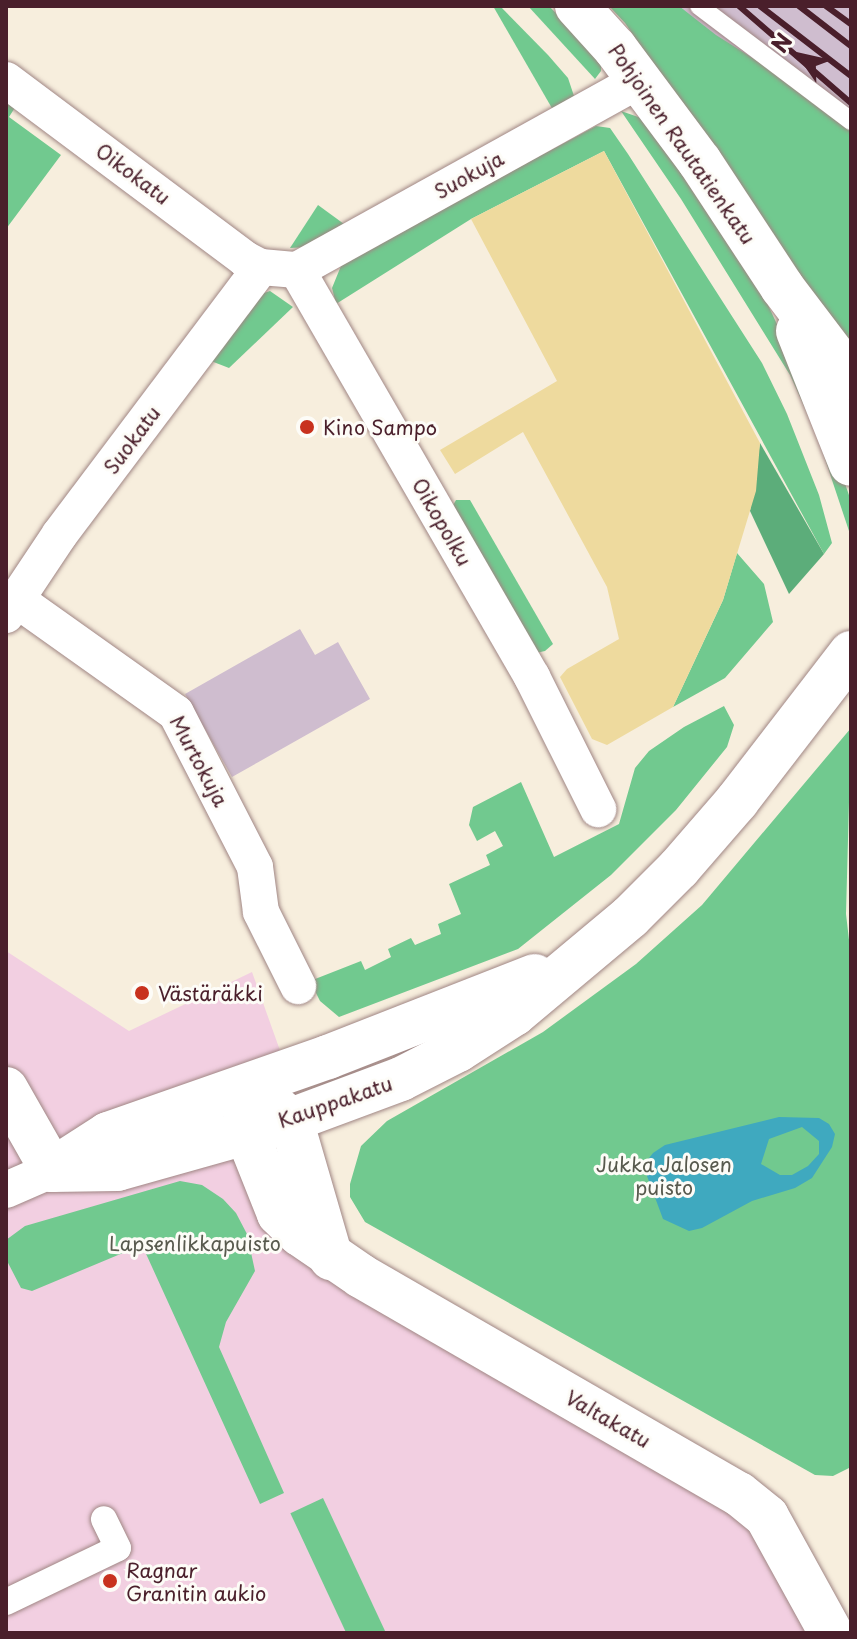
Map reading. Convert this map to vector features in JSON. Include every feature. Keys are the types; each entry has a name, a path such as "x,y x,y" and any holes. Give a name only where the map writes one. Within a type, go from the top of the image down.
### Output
{"street":[{"name":"Pohjoinen Rautatienkatu","path":"577,6 640,80 700,162 782,287 851,378"},
{"name":"Oikokatu","path":"6,80 245,259 261,267"},
{"name":"Suokuja","path":"297,270 640,80"},
{"path":"261,267 297,270"},
{"name":"Suokatu","path":"11,608 60,534 261,267"},
{"name":"Oikopolku","path":"297,270 532,677 598,809"},
{"name":"Pohjoinen Rautatienkatu","path":"782,287 851,464"},
{"name":"Murtokuja","path":"11,608 176,713 255,867 261,912 298,986"},
{"name":"Kauppakatu","path":"52,1170 117,1169 291,1120 401,1079 458,1050 514,1014 630,917 679,868 737,801 851,653"},
{"name":"Kauppakatu","path":"6,1190 52,1170 108,1134 248,1086 517,985 584,953"},
{"path":"248,1086 291,1120 331,1258"},
{"name":"Valtakatu","path":"248,1086 246,1131 279,1214 331,1258 739,1494 767,1517 831,1633"},
{"path":"6,1089 52,1170"},
{"path":"6,1602 118,1548 104,1519"}],"lane":[{"path":"699,6 851,121"}],"shaded area":[{"path":"642,6 851,6 851,157"},
{"path":"300,629 315,655 338,642 370,699 232,777 185,694"},
{"path":"6,951 129,1031 252,972 353,1255 739,1494 851,1633 6,1633"}],"green space":[{"path":"493,6 500,6 548,55 568,78 574,96 553,110"},
{"path":"528,6 549,6 587,45 601,61 601,71 595,79"},
{"path":"609,6 679,6 716,35 781,76 851,130 851,355 625,23"},
{"path":"6,98 16,106 9,117 61,155 6,229"},
{"path":"621,111 644,119 768,305 827,431 851,501 851,537 817,435 790,375 681,199"},
{"path":"596,126 610,128 762,363 787,414 819,495 832,543 824,554 604,151 471,219 336,304 332,288 343,261"},
{"path":"318,205 344,224 309,247 290,248"},
{"path":"270,291 293,307 229,368 211,361 261,294"},
{"path":"760,443 824,554 789,594 750,511"},
{"path":"456,500 470,500 553,644 545,651 536,653 452,507"},
{"path":"737,553 764,584 773,622 725,678 673,707 723,600"},
{"path":"724,706 734,725 727,747 676,810 611,875 518,949 339,1017 320,1001 310,981 361,961 365,970 391,957 388,949 411,938 415,945 441,934 438,924 461,914 449,884 490,865 486,855 503,846 495,831 477,841 469,825 473,807 521,782 554,857 619,824 635,768 649,751 684,727"},
{"name":"Jukka Jalosen puisto","path":"851,728 846,914 851,957 851,1467 833,1476 815,1475 365,1222 350,1197 350,1184 361,1146 387,1121 543,1032 636,964 702,905"},
{"name":"Lapsenlikkapuisto","path":"180,1181 202,1185 223,1199 236,1213 247,1234 255,1271 226,1322 219,1347 284,1493 260,1504 142,1245 32,1291 21,1288 6,1259 6,1240 25,1226"},
{"path":"323,1498 386,1633 346,1633 290,1513"}],"sand":[{"path":"604,151 760,443 756,491 723,600 673,707 607,745 592,739 560,677 567,669 619,639 607,587 523,432 455,474 440,450 557,381 471,219"}],"water":[{"path":"779,1117 819,1118 829,1124 835,1134 832,1147 812,1178 795,1188 752,1201 702,1228 689,1231 663,1219 647,1176 646,1162 665,1145","holes":["802,1127 819,1141 819,1154 808,1166 792,1175 780,1175 761,1164 769,1139"]}],"railway":[{"path":"739,6 851,103"},
{"path":"760,6 851,76"},
{"path":"799,6 851,46"},
{"path":"826,6 851,24"}],"place":[{"name":"Kino Sampo","path":"307,427"},
{"name":"Västäräkki","path":"142,993"},
{"name":"Ragnar Granitin aukio","path":"110,1581"}]}
